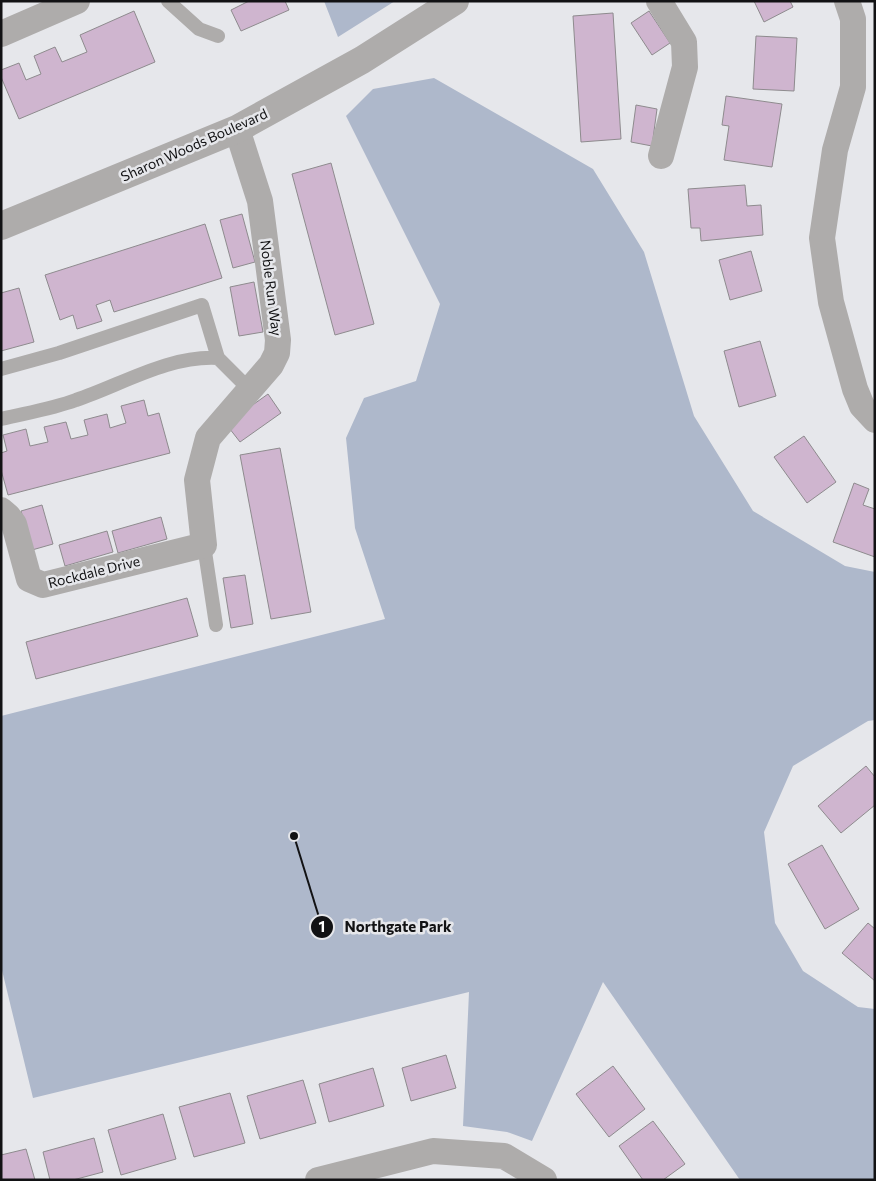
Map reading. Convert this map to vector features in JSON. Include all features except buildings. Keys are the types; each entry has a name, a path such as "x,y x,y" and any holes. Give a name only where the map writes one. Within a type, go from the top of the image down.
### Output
{"street":[{"path":"1,34 77,1"},
{"name":"Sharon Woods Boulevard","path":"1,226 237,129 362,60 455,1"},
{"path":"659,1 684,42 685,67 661,156"},
{"path":"846,1 853,19 864,89 835,150 822,238 831,302 855,389 862,406 875,420"},
{"name":"Noble Run Way","path":"204,544 196,480 208,438 271,365 277,353 278,340 260,201 237,129"},
{"name":"Rockdale Drive","path":"1,510 14,524 29,579 43,585 204,544"},
{"path":"318,1180 433,1151 504,1156 544,1180"}],"lane":[{"path":"168,1 199,29 218,36"},
{"path":"1,369 59,353 202,306 218,358 250,390"},
{"path":"1,419 74,401 200,357 218,358"},
{"path":"204,544 216,625"}],"shaded area":[{"path":"324,1 395,1 338,37"},
{"path":"434,78 593,169 644,252 694,416 753,511 845,566 875,572 875,720 868,721 793,766 764,832 775,923 803,971 858,1007 875,1009 875,1180 740,1180 603,982 532,1141 507,1132 463,1126 469,992 33,1098 1,966 1,716 385,619 355,528 346,438 364,398 416,381 440,304 346,116 373,89"}],"place":[{"name":"Northgate Park","path":"294,836"}]}
